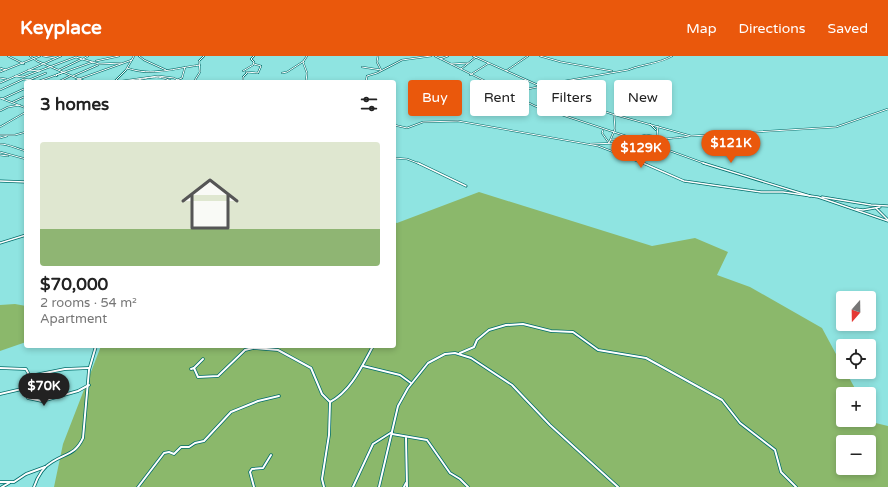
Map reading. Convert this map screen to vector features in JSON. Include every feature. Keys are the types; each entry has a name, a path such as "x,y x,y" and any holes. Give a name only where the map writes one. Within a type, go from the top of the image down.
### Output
{"street":[{"path":"8,56 24,64"},
{"path":"30,56 42,63 79,79 132,60"},
{"path":"0,72 24,64 40,56"},
{"path":"43,56 55,58"},
{"path":"0,83 26,70 61,56"},
{"path":"23,78 75,56 99,64"},
{"path":"59,70 88,56"},
{"path":"45,80 93,62 119,56"},
{"path":"116,80 127,68 134,56"},
{"path":"139,56 142,60 151,62 166,70"},
{"path":"196,80 200,72 200,60 204,56"},
{"path":"254,56 251,59 254,64"},
{"path":"282,73 287,72 304,61 307,56"},
{"path":"378,56 377,62 381,70"},
{"path":"366,80 367,76 402,60 431,56"},
{"path":"435,56 481,80"},
{"path":"440,59 448,56"},
{"path":"473,56 537,84"},
{"path":"506,71 528,56"},
{"path":"540,56 561,62 615,72"},
{"path":"568,80 658,63 672,56"},
{"path":"461,69 476,57"},
{"path":"304,61 308,73 306,80"},
{"path":"63,80 99,64 116,62 122,63"},
{"path":"450,64 468,63"},
{"path":"470,75 489,63"},
{"path":"243,80 243,77 247,74 244,70 254,64 262,66 259,72 255,74 246,72"},
{"path":"127,68 144,74 200,65"},
{"path":"122,80 156,75 175,78 177,80 182,78 185,67"},
{"path":"362,67 381,70"},
{"path":"0,68 6,70"},
{"path":"26,70 42,71"},
{"path":"475,77 478,70"},
{"path":"12,77 29,80 46,73"},
{"path":"136,80 164,77 170,80"},
{"path":"0,78 7,79"},
{"path":"0,90 26,79"},
{"path":"1,99 24,89"},
{"path":"8,107 24,97"},
{"path":"1,99 24,107"},
{"path":"529,103 543,109 631,138 650,142 661,142"},
{"path":"0,110 20,105"},
{"path":"650,142 663,138 836,127 888,109"},
{"path":"606,111 614,114"},
{"path":"0,127 24,113"},
{"path":"609,143 617,120 615,116"},
{"path":"621,116 691,136"},
{"path":"396,125 409,128 423,122 454,121 584,144 619,152 684,180 761,192 783,192 835,198 882,207"},
{"path":"650,124 656,132 657,137"},
{"path":"656,132 658,126"},
{"path":"602,128 606,140 609,143"},
{"path":"0,138 24,133"},
{"path":"0,136 15,135"},
{"path":"610,140 646,135 663,138"},
{"path":"584,144 624,143 631,138"},
{"path":"657,147 663,138"},
{"path":"643,141 779,188 817,197 888,221"},
{"path":"0,144 8,144 13,148 24,151"},
{"path":"0,152 8,156"},
{"path":"0,156 24,159"},
{"path":"396,158 413,161 459,185 466,186"},
{"path":"0,181 24,182"},
{"path":"852,208 862,210 888,206"},
{"path":"876,208 888,221"},
{"path":"0,243 24,236"},
{"path":"379,487 398,406 421,369 436,358 450,353 460,353 474,347 476,340 486,330 517,322 534,325 550,331 576,333 594,348 610,353 635,354 646,358 722,400 740,423 775,450 780,462 781,472 796,487"},
{"path":"34,487 38,477 47,466 53,461 68,454 83,440 90,368 95,348"},
{"path":"203,359 193,368 198,377 218,376 245,350 250,348"},
{"path":"261,348 278,350 311,368 318,381 322,394 330,402 330,435 322,479 324,487"},
{"path":"330,402 338,398 353,381 372,348"},
{"path":"460,353 516,389 544,420 590,459 618,487"},
{"path":"363,366 400,375 411,383"},
{"path":"0,368 9,370 18,367 25,368 32,381 26,384 28,398 41,401 78,391 89,385"},
{"path":"30,376 65,369 90,368"},
{"path":"0,394 26,388"},
{"path":"138,487 164,453 174,454 181,447 189,447 203,441 231,412 258,401 280,396"},
{"path":"353,487 373,444 392,433 406,438 418,437 427,440 450,473 460,479 468,487"},
{"path":"406,438 408,447 405,463 406,483 408,487"},
{"path":"254,487 254,482 250,472 252,469 263,468 271,455"},
{"path":"2,487 9,482 47,466"},
{"path":"0,482 9,482"},
{"path":"404,487 406,483"}],"green space":[{"path":"479,192 652,246 695,238 728,252 717,275 750,287 822,328 836,354 836,379 850,379 854,387 836,387 836,427 876,427 876,423 888,426 888,487 54,487 63,444 100,348 396,348 396,223"},
{"path":"15,304 24,306 24,343 0,351 0,305"}]}
